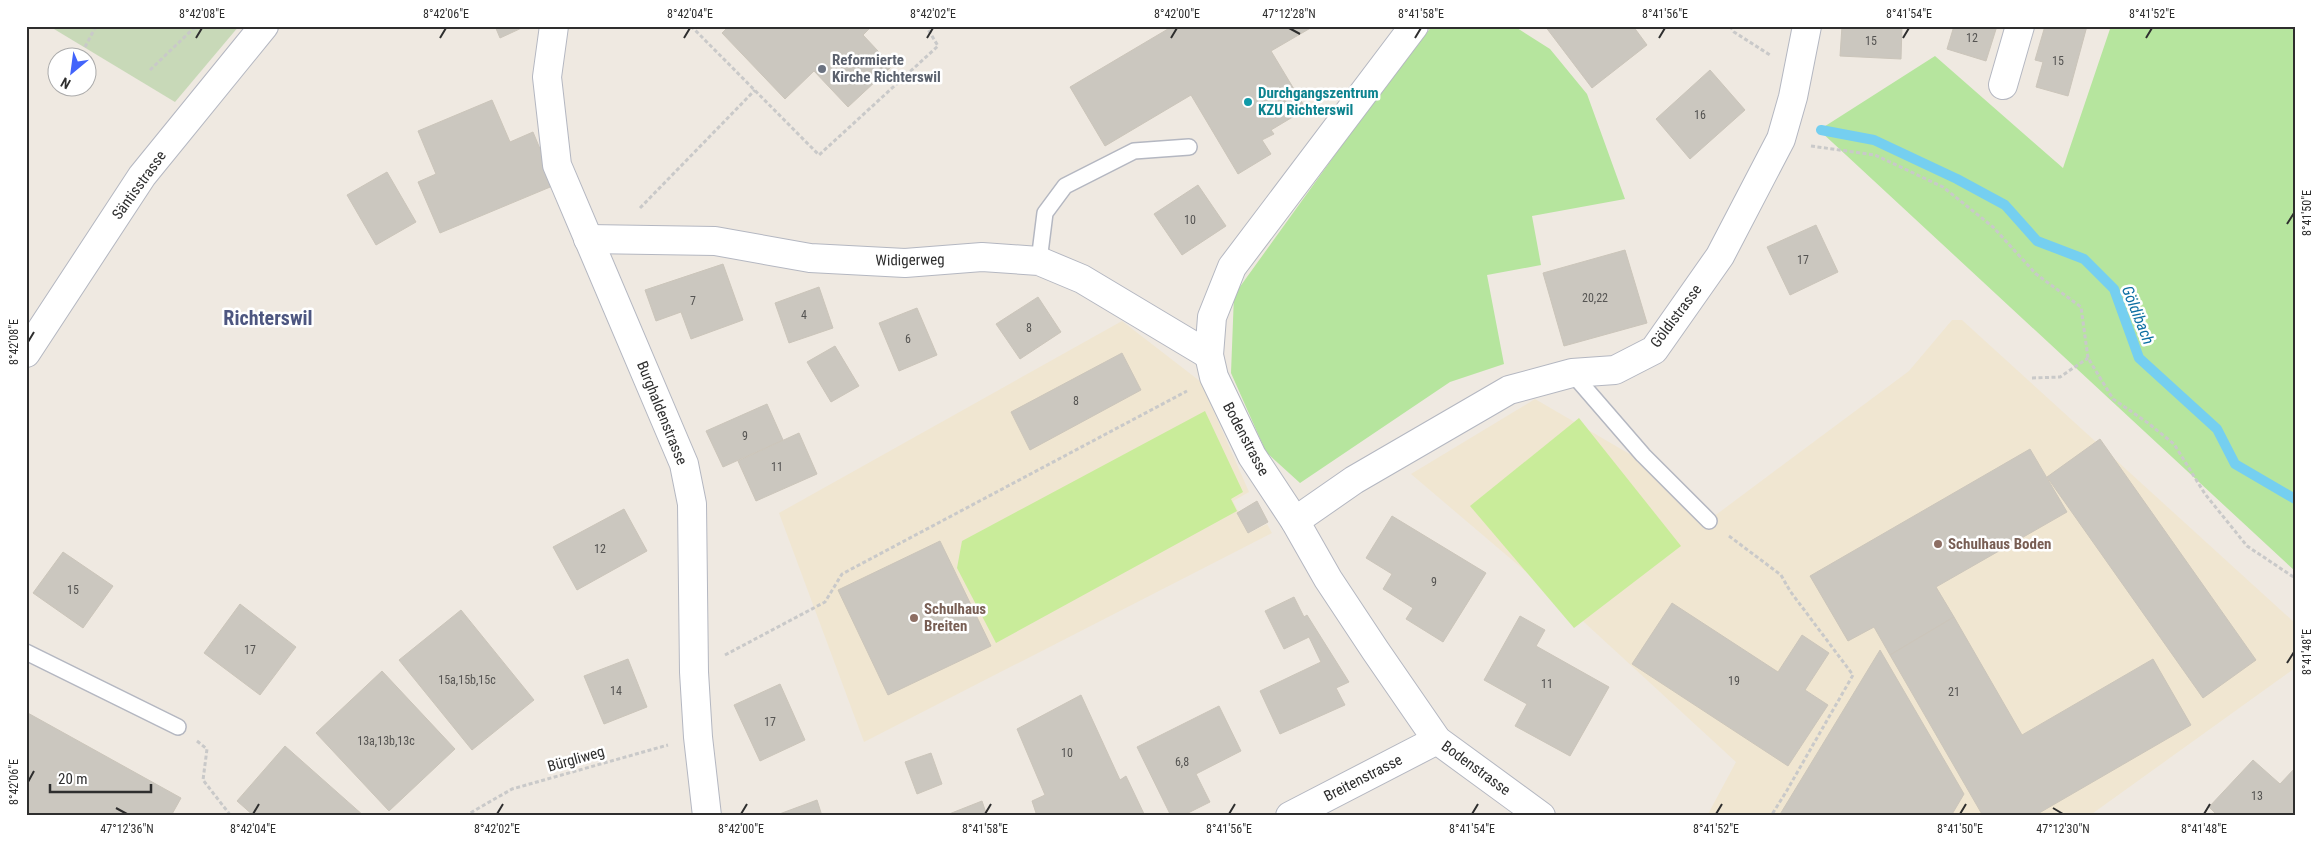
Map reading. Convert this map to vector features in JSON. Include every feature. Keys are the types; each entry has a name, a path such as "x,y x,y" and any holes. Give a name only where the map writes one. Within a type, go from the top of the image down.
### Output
{"street":[{"name":"Säntisstrasse","path":"26,353 142,176 264,26"},
{"name":"Burghaldenstrasse","path":"554,26 547,77 557,165 684,464 692,504 694,672 698,737 707,816"},
{"path":"1211,366 1212,317 1232,267 1414,26"},
{"name":"Göldistrasse","path":"1295,521 1354,480 1509,390 1572,373 1615,370 1654,350 1720,256 1781,139 1798,72 1806,26"},
{"path":"2003,85 2020,26"},
{"name":"Widigerweg","path":"588,239 715,241 810,258 905,263 982,257 1039,261 1082,279 1211,366"},
{"name":"Bodenstrasse","path":"1211,366 1252,456 1295,521 1364,634 1437,740 1541,816"},
{"name":"Breitenstrasse","path":"1290,816 1437,740"}],"lane":[{"path":"1039,261 1045,213 1065,186 1134,151 1189,147"},
{"path":"1572,373 1643,455 1709,521"},
{"path":"26,652 178,727"}],"path":[{"path":"85,47 96,26"},
{"path":"150,70 196,26"},
{"path":"691,26 819,155 938,46 926,26"},
{"path":"1730,26 1734,32 1798,72"},
{"path":"634,214 755,90"},
{"path":"1781,139 1827,149 1875,155 1943,187 1993,227 2036,274 2080,307 2088,358 2113,399 2174,444 2205,494 2247,546 2295,578"},
{"path":"2032,378 2060,377 2088,358"},
{"path":"694,672 825,602 842,574 1211,366"},
{"path":"1709,521 1781,575 1790,591 1853,675 1771,816"},
{"path":"178,727 207,749 203,780 231,816"},
{"name":"Bürgliweg","path":"465,816 512,789 698,737"}],"shaded area":[{"path":"1952,320 1962,320 2295,623 2295,668 2089,816 1707,816 1736,762 1572,611 1411,474 1535,399 1688,488 1709,520 1909,371"},
{"path":"1122,321 1201,382 1249,492 1233,501 1249,533 1267,524 1272,533 864,742 779,513"}],"green space":[{"path":"49,26 239,26 175,102 98,56 98,48 85,48"},
{"path":"1432,26 1514,26 1550,49 1587,94 1625,199 1532,216 1541,265 1487,275 1504,364 1450,382 1300,483 1266,452 1231,373 1234,295 1350,134"},
{"path":"2111,26 2295,26 2295,571 1819,130 1935,56 2063,168"},
{"path":"1205,411 1243,492 1231,499 1237,511 996,643 957,568 962,541"},
{"path":"1579,418 1681,546 1574,628 1470,506"}],"building":[{"path":"495,26 526,26 500,38"},
{"name":"Reformierte Kirche Richterswil","path":"729,26 872,26 863,35 892,66 848,107 814,71 785,99 722,33"},
{"name":"Durchgangszentrum KZU Richterswil","path":"1173,26 1314,26 1271,51 1306,109 1271,130 1274,134 1262,140 1271,154 1238,174 1191,95 1105,146 1070,87"},
{"path":"1545,26 1633,26 1647,45 1592,88"},
{"path":"1842,26 1902,26 1901,59 1840,56"},
{"path":"1954,26 1997,26 1986,61 1947,49"},
{"path":"2045,26 2087,26 2068,96 2036,87 2043,62 2035,60"},
{"path":"1710,70 1745,110 1690,159 1656,119"},
{"path":"492,100 510,142 533,132 555,185 440,233 418,182 436,174 418,131"},
{"path":"387,172 416,222 376,245 347,195"},
{"path":"1198,185 1226,226 1182,255 1154,214"},
{"path":"1816,225 1838,272 1790,295 1767,247"},
{"path":"1625,250 1647,323 1564,346 1543,273"},
{"path":"723,264 743,320 691,339 681,312 656,321 645,290"},
{"path":"819,287 833,328 789,343 775,303"},
{"path":"1038,297 1061,332 1020,359 996,324"},
{"path":"917,308 937,355 899,371 879,323"},
{"path":"835,346 859,386 831,402 807,362"},
{"path":"1122,353 1141,390 1030,450 1011,412"},
{"path":"767,404 783,440 723,467 706,431"},
{"path":"799,433 817,474 756,501 738,461"},
{"path":"2100,439 2256,660 2203,698 2047,477"},
{"name":"Schulhaus Boden","path":"2030,449 2067,512 1936,587 1954,617 1890,655 1874,627 1848,641 1810,576"},
{"path":"1257,501 1268,522 1248,533 1237,513"},
{"path":"624,509 647,551 577,590 553,547"},
{"path":"1392,516 1486,573 1443,642 1406,619 1413,608 1383,589 1392,574 1366,558"},
{"name":"Schulhaus Breiten","path":"940,541 991,646 888,695 838,590"},
{"path":"63,552 113,586 83,628 33,593"},
{"path":"1294,597 1304,617 1307,615 1349,682 1336,688 1345,705 1280,734 1260,691 1321,662 1309,637 1284,649 1265,611"},
{"path":"1672,603 1778,672 1802,635 1829,653 1805,690 1828,705 1788,766 1632,664"},
{"path":"240,604 296,647 260,695 204,653"},
{"path":"461,610 534,700 472,750 399,660"},
{"path":"1520,616 1545,630 1536,646 1609,687 1570,756 1515,726 1527,704 1484,680"},
{"path":"1954,617 2022,735 2153,659 2191,725 2034,816 1983,816 1890,655"},
{"path":"1880,650 1964,794 1951,816 1779,816"},
{"path":"628,659 647,707 604,724 584,676"},
{"path":"382,671 455,749 389,811 316,733"},
{"path":"780,684 805,740 760,761 734,705"},
{"path":"1081,695 1120,780 1126,776 1145,816 1037,816 1032,801 1045,795 1017,729"},
{"path":"1219,706 1241,751 1196,774 1210,802 1182,816 1171,816 1137,747"},
{"path":"26,712 181,798 171,816 26,816"},
{"path":"285,746 364,816 254,816 237,801"},
{"path":"931,753 942,784 917,794 905,762"},
{"path":"2253,760 2280,784 2295,768 2295,816 2218,816 2209,807"},
{"path":"817,800 822,816 774,816"},
{"path":"982,801 987,816 944,816"}],"waterway":[{"name":"Göldibach","path":"1821,130 1874,140 1957,179 2005,205 2037,241 2084,259 2114,289 2139,358 2217,429 2235,464 2295,499"}],"place":[{"name":"Reformierte Kirche Richterswil","path":"822,69"},
{"name":"Durchgangszentrum KZU Richterswil","path":"1248,102"},
{"name":"Schulhaus Boden","path":"1938,544"},
{"name":"Schulhaus Breiten","path":"914,618"}],"district":[{"name":"Richterswil","path":"268,318"}]}
